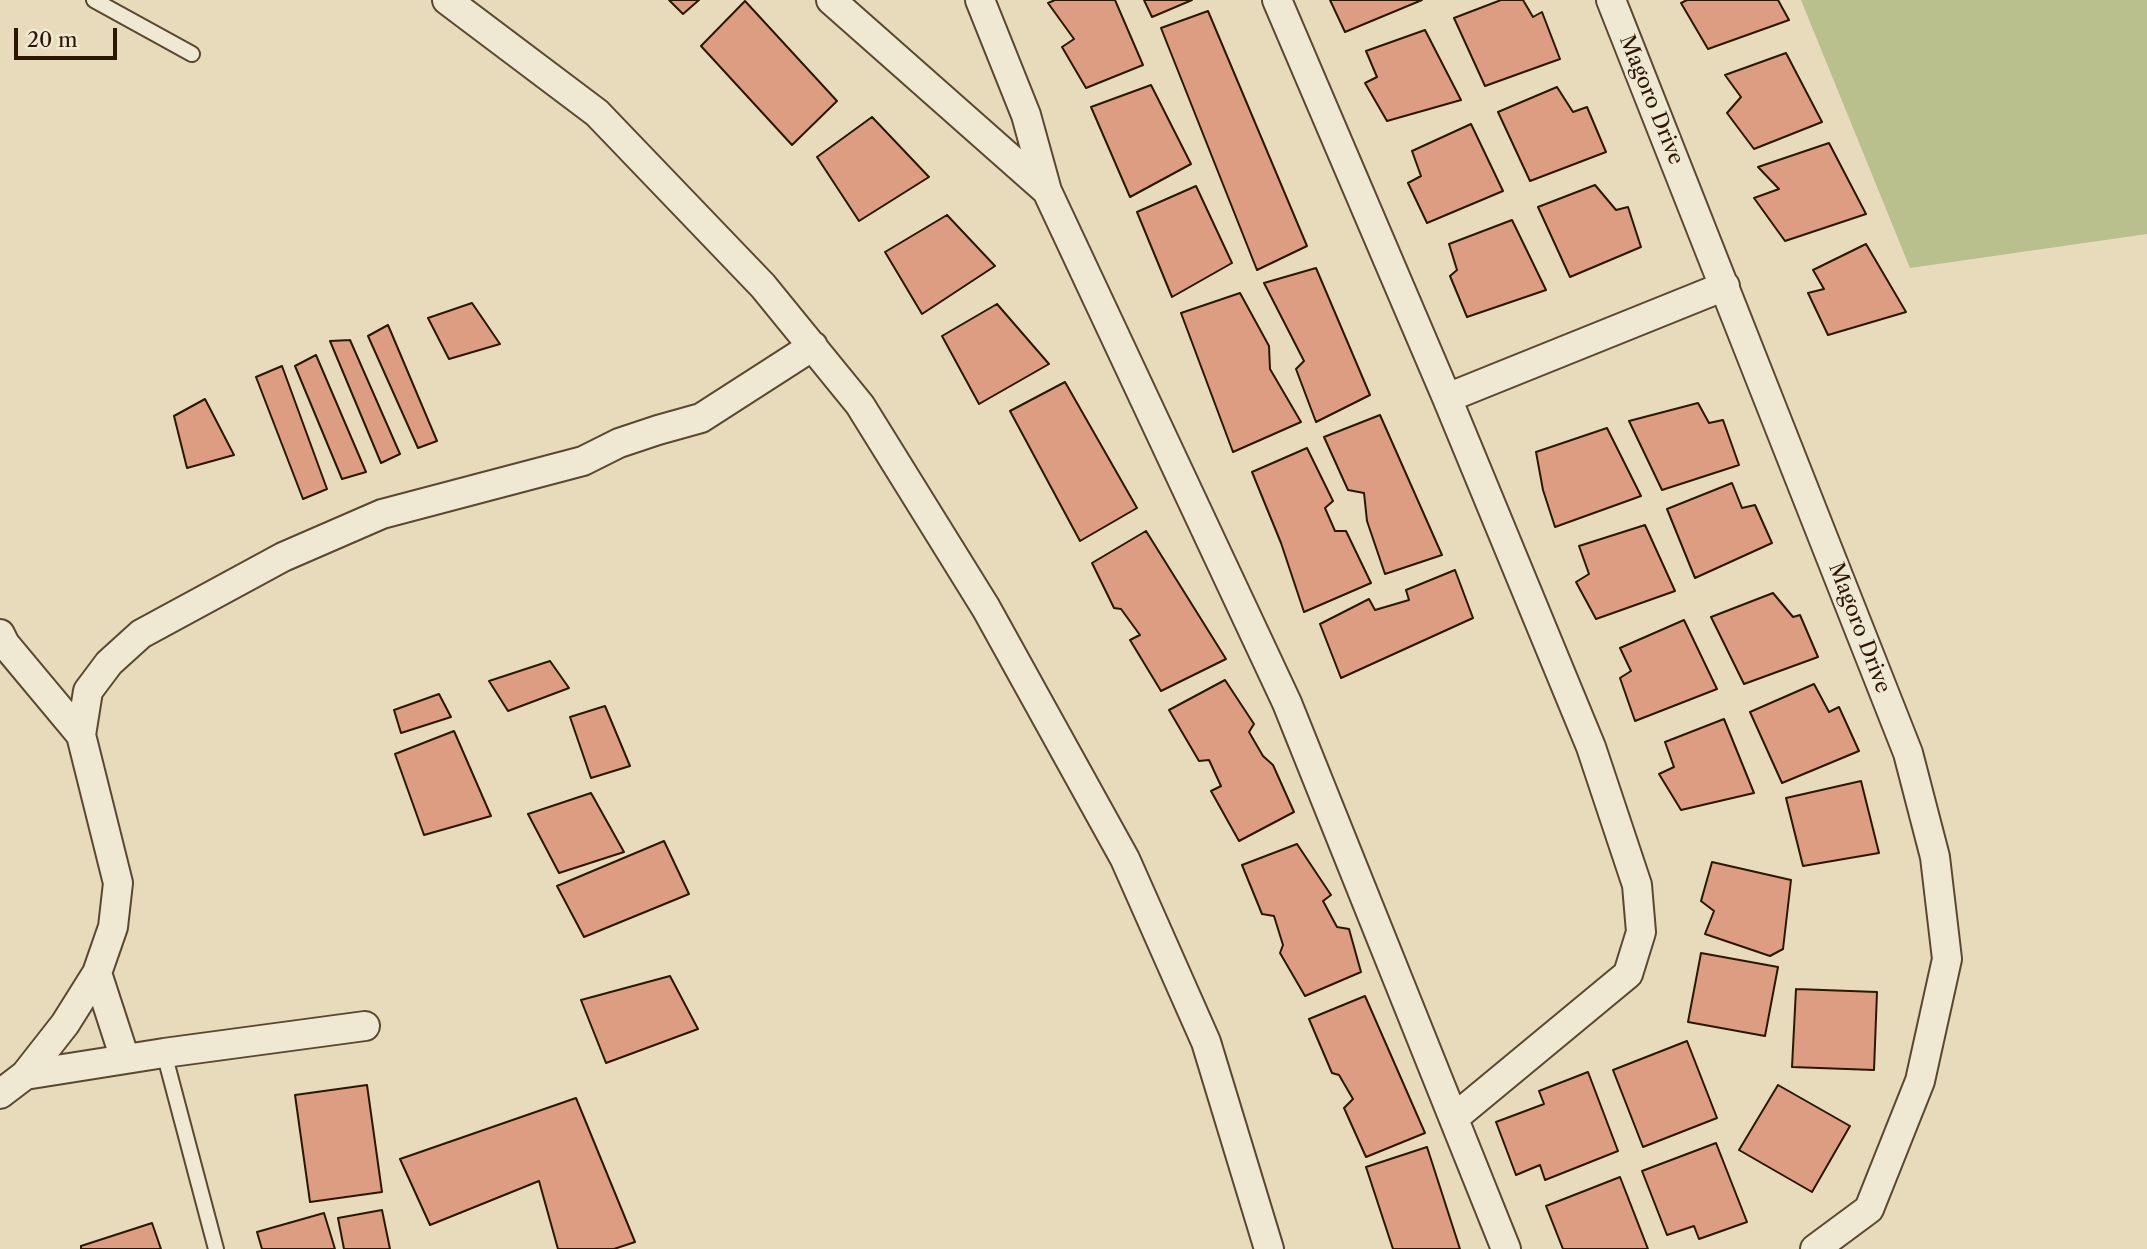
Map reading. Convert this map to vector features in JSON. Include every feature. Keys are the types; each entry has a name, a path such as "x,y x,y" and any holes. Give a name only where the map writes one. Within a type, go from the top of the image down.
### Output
{"street":[{"path":"447,0 597,113 763,286 860,405 986,608 1125,859 1206,1042 1269,1249"},
{"path":"831,0 1047,191"},
{"path":"980,0 1026,116 1047,191 1287,703 1506,1249"},
{"path":"1277,0 1447,397 1591,747 1637,885 1641,932 1628,974 1454,1118"},
{"name":"Magoro Drive","path":"1611,0 1908,753 1935,857 1947,960 1920,1081 1869,1209 1815,1249"},
{"path":"1447,397 1725,286"},
{"path":"0,1094 26,1075 65,1024 97,972 113,927 118,883 81,735 88,691 109,663 141,634 283,556 382,514 583,461 619,443 701,418 813,346"},
{"path":"0,634 81,735"},
{"path":"97,972 125,1059"},
{"path":"26,1075 365,1026"}],"lane":[{"path":"94,0 192,54"},
{"path":"164,1053 216,1249"}],"green space":[{"path":"1801,0 2147,0 2147,234 1910,268"}],"building":[{"path":"669,0 699,0 683,14"},
{"path":"1055,0 1115,0 1143,65 1086,88 1062,47 1074,39 1048,3"},
{"path":"1144,0 1192,0 1152,17"},
{"path":"1330,0 1422,0 1345,32"},
{"path":"1501,0 1523,0 1533,17 1542,12 1560,59 1485,86 1454,18"},
{"path":"1687,0 1778,0 1789,20 1708,49 1681,3"},
{"path":"745,1 837,101 792,145 701,46"},
{"path":"1208,11 1307,246 1257,270 1161,28"},
{"path":"1425,30 1461,100 1387,121 1365,83 1377,77 1366,51"},
{"path":"1786,53 1822,122 1754,149 1727,113 1741,97 1725,75"},
{"path":"1151,85 1191,164 1130,197 1091,107"},
{"path":"1557,87 1573,112 1587,107 1606,152 1530,181 1498,112"},
{"path":"872,117 929,177 859,221 817,157"},
{"path":"1471,124 1503,191 1427,223 1408,183 1421,176 1412,151"},
{"path":"1829,143 1866,214 1785,241 1754,198 1779,189 1758,167"},
{"path":"1595,185 1616,210 1628,207 1641,247 1570,277 1538,207"},
{"path":"1196,186 1232,263 1172,297 1137,212"},
{"path":"947,215 995,266 922,314 885,252"},
{"path":"1512,220 1546,290 1467,317 1450,276 1457,270 1449,244"},
{"path":"1866,244 1906,312 1828,335 1808,293 1824,289 1813,270"},
{"path":"1316,268 1370,395 1316,422 1296,369 1304,361 1264,283"},
{"path":"1240,293 1269,346 1270,369 1301,422 1233,452 1181,313"},
{"path":"472,303 500,344 449,359 428,318"},
{"path":"997,304 1049,364 979,404 942,336"},
{"path":"388,325 437,441 418,448 368,336"},
{"path":"350,340 400,454 381,463 330,341"},
{"path":"316,355 366,472 342,479 295,366"},
{"path":"282,366 327,489 303,499 256,377"},
{"path":"1065,382 1137,508 1080,541 1010,411"},
{"path":"205,399 234,455 187,468 174,416"},
{"path":"1698,403 1709,423 1723,420 1739,465 1662,490 1629,421"},
{"path":"1380,415 1442,555 1385,574 1367,521 1364,493 1348,490 1324,437"},
{"path":"1607,428 1641,496 1555,527 1543,490 1536,452"},
{"path":"1307,448 1333,501 1325,508 1335,531 1346,531 1371,583 1304,612 1281,543 1252,472"},
{"path":"1732,483 1742,508 1755,505 1772,543 1695,578 1667,509"},
{"path":"1645,525 1675,591 1596,619 1576,582 1589,574 1579,546"},
{"path":"1146,531 1226,659 1161,691 1130,640 1140,635 1121,609 1114,608 1092,563"},
{"path":"1455,570 1473,618 1341,678 1320,624 1369,599 1375,610 1409,600 1406,590"},
{"path":"1773,593 1793,617 1800,615 1818,657 1744,684 1711,617"},
{"path":"1684,620 1717,689 1635,721 1620,678 1631,671 1620,648"},
{"path":"550,661 569,688 508,711 489,681"},
{"path":"1225,680 1254,724 1249,732 1263,756 1273,765 1294,812 1239,841 1211,791 1221,786 1209,760 1199,761 1169,710"},
{"path":"1814,684 1829,712 1839,707 1859,751 1782,783 1750,712"},
{"path":"439,694 451,717 401,733 394,710"},
{"path":"605,706 630,766 591,778 570,717"},
{"path":"1724,719 1754,793 1681,810 1659,774 1674,767 1665,742"},
{"path":"454,731 491,816 424,835 395,754"},
{"path":"1861,781 1879,853 1803,866 1786,798"},
{"path":"591,793 624,852 559,873 528,814"},
{"path":"664,841 689,894 584,937 557,886"},
{"path":"1297,844 1331,895 1323,901 1337,927 1349,929 1361,972 1305,996 1280,953 1283,945 1274,916 1262,914 1242,865"},
{"path":"1712,862 1791,880 1783,949 1770,956 1705,934 1714,911 1701,901"},
{"path":"1701,953 1778,967 1765,1036 1688,1022"},
{"path":"670,976 698,1029 606,1063 581,1000"},
{"path":"1796,989 1877,992 1874,1070 1792,1067"},
{"path":"1365,996 1425,1133 1366,1157 1344,1108 1353,1099 1339,1075 1332,1073 1309,1019"},
{"path":"1687,1041 1717,1118 1643,1147 1613,1070"},
{"path":"1588,1072 1618,1151 1545,1180 1540,1165 1516,1175 1496,1122 1544,1104 1539,1091"},
{"path":"367,1085 382,1192 310,1202 295,1095"},
{"path":"1778,1085 1850,1126 1812,1192 1739,1150"},
{"path":"576,1098 635,1242 614,1249 558,1249 539,1181 430,1225 400,1159"},
{"path":"1716,1143 1747,1222 1699,1239 1694,1226 1667,1235 1642,1171"},
{"path":"1427,1147 1460,1249 1393,1249 1366,1167"},
{"path":"1620,1177 1648,1249 1563,1249 1546,1206"},
{"path":"382,1210 390,1249 344,1249 338,1218"},
{"path":"324,1213 335,1249 262,1249 257,1232"},
{"path":"152,1223 161,1249 81,1249 81,1246"}]}
